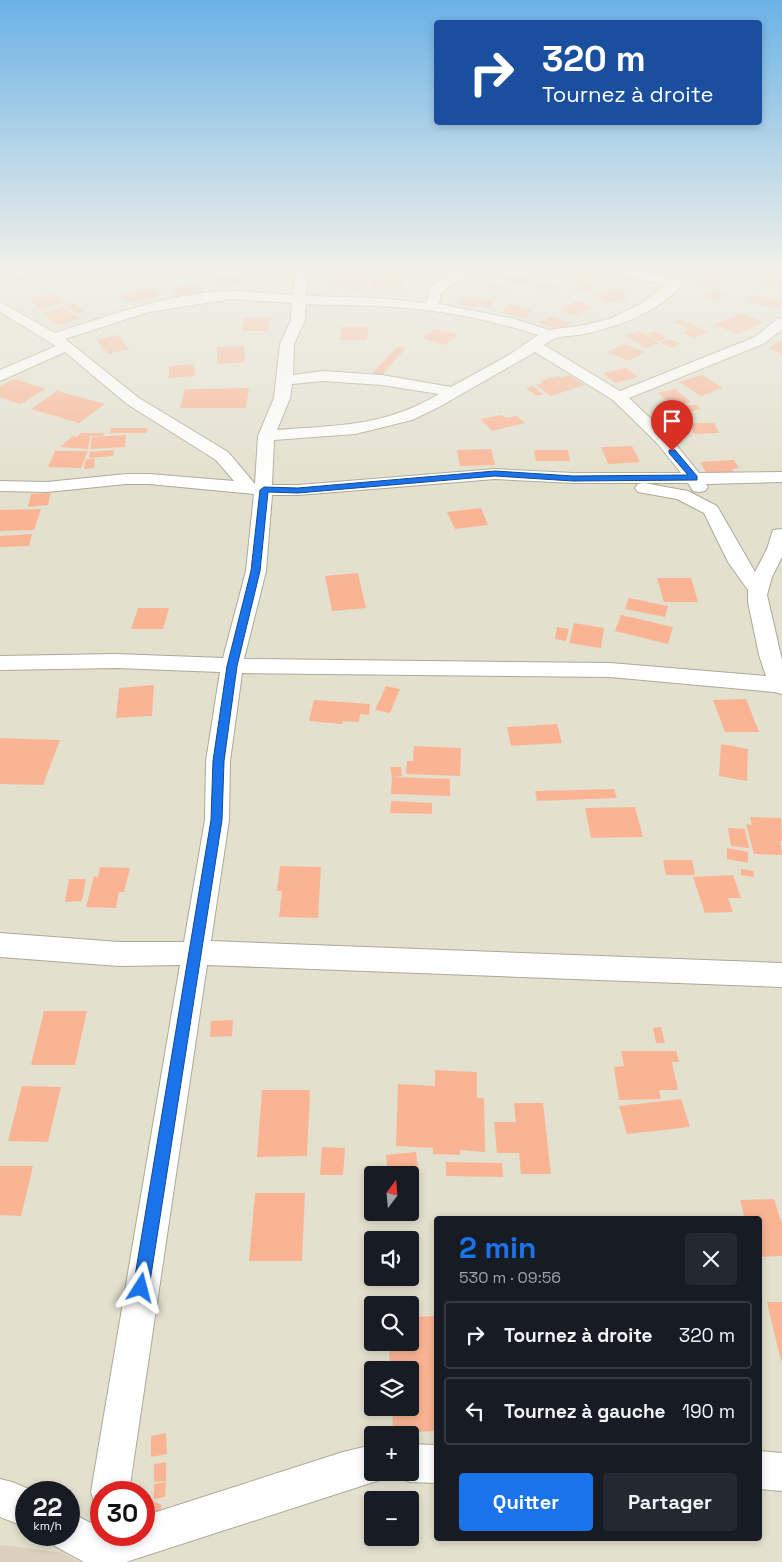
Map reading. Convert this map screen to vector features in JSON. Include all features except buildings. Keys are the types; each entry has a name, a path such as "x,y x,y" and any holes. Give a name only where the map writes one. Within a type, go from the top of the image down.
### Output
{"street":[{"path":"62,343 134,401 190,435 230,463 239,478 256,489"},
{"path":"112,1481 136,1317 216,820 218,761 232,666 256,571 256,489 266,436 282,398 288,343"},
{"path":"266,436 363,427 387,422 421,410 503,366 538,343"},
{"path":"619,397 753,343"},
{"path":"0,376 67,346"},
{"path":"534,346 619,397 661,438 694,478 738,562 758,590"},
{"path":"285,380 323,376 382,380 454,392"},
{"path":"4,490 76,486 126,479 197,482 256,489 298,490 495,474 573,478 745,479 782,477"},
{"path":"609,477 641,487 682,495 711,510"},
{"path":"780,534 778,549 765,571 758,590 758,602 769,657 774,672 782,686"},
{"path":"0,663 116,661 183,662 232,666 610,670 782,686"},
{"path":"0,946 119,954 195,953 782,976"},
{"path":"419,1463 434,1464"},
{"path":"80,1538 102,1549 343,1471 364,1466"},
{"path":"762,1470 782,1472"},
{"path":"0,1498 15,1502"}],"shaded area":[{"path":"0,1545 61,1552 80,1562 0,1562"}],"route":[{"path":"141,1288 216,820 218,761 232,666 256,571 264,490 298,490 495,474 529,474 573,478 694,478 672,451"}]}
